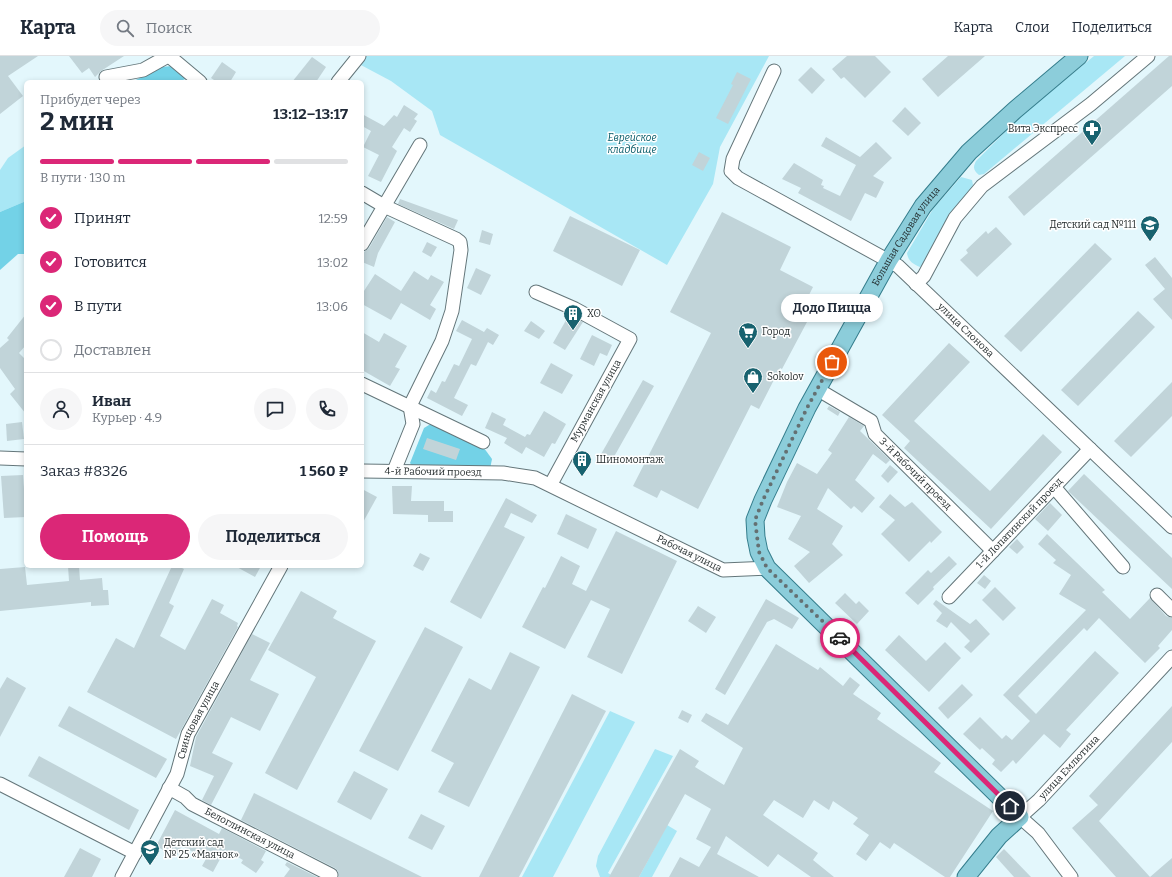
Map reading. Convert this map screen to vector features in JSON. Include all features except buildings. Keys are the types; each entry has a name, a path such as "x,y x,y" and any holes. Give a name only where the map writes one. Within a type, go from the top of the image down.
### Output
{"main road":[{"name":"Большая Садовая улица","path":"767,568 759,552 755,520 817,389 889,260 923,206 969,152 1015,110 1079,56"},
{"path":"767,568 1020,817"},
{"name":"улица Емлютина","path":"966,877 999,836 1020,817"}],"street":[{"path":"106,77 143,70 169,56 198,80"},
{"path":"340,80 359,56"},
{"path":"916,284 924,276 955,218 982,186 1091,104 1148,56"},
{"name":"улица Слонова","path":"774,71 733,159 731,171 738,178 898,266 1172,527"},
{"path":"364,241 420,145"},
{"path":"364,194 384,206 460,242 461,250 459,273 452,311 442,341 410,406 413,424 394,471"},
{"name":"Мурманская улица","path":"536,292 575,309 630,338 551,484"},
{"path":"364,385 483,442"},
{"name":"3-й Рабочий проезд","path":"817,389 871,421 875,434 993,551"},
{"name":"1-й Лопатинский проезд","path":"949,597 1090,449"},
{"path":"0,458 24,459"},
{"name":"4-й Рабочий проезд","path":"364,471 503,473"},
{"name":"Рабочая улица","path":"503,473 535,478 551,484 723,570 767,568"},
{"path":"1054,487 1123,567"},
{"name":"Свинцовая улица","path":"122,877 169,788 182,759 188,734 280,568"},
{"path":"1157,595 1172,610"},
{"name":"улица Емлютина","path":"1020,817 1039,800 1172,657"},
{"path":"0,784 135,853"},
{"name":"Белоглинская улица","path":"169,788 185,797 192,804 331,875"},
{"path":"1020,817 1038,833 1065,875"}],"green space":[{"name":"Еврейское кладбище","path":"364,56 769,56 720,147 713,184 667,265 440,135 432,111 391,81 359,64"},
{"path":"1094,56 1125,56 984,174 979,175 974,168 976,161 1020,117"},
{"path":"24,146 24,202 0,212 0,170 8,158"},
{"path":"961,177 972,180 973,185 950,214 925,264 920,267 917,266 910,260 907,253 933,209"},
{"path":"610,711 635,722 553,877 522,877"},
{"path":"655,749 673,756 608,873 614,877 600,877 596,866 598,856"},
{"path":"667,825 677,831 652,877 639,877"}],"shaded area":[{"path":"172,66 187,78 183,80 136,80 161,67"},
{"path":"24,202 24,254 18,254 0,270 0,212"},
{"path":"434,422 481,444 492,459 490,469 413,467 410,463 424,428"}],"way so far":[{"path":"832,362 787,449 755,520 759,552 767,568 840,638"}],"place":[{"name":"Вита Экспресс","path":"1092,146"},
{"name":"Детский сад №111","path":"1150,242"},
{"name":"ХО","path":"573,331"},
{"name":"Город","path":"748,349"},
{"name":"Додо Пицца","path":"832,362"},
{"name":"Sokolov","path":"753,394"},
{"name":"Шиномонтаж","path":"582,477"},
{"name":"Детский сад № 25 «Маячок»","path":"150,866"}],"route":[{"path":"840,638 1010,806"}]}
